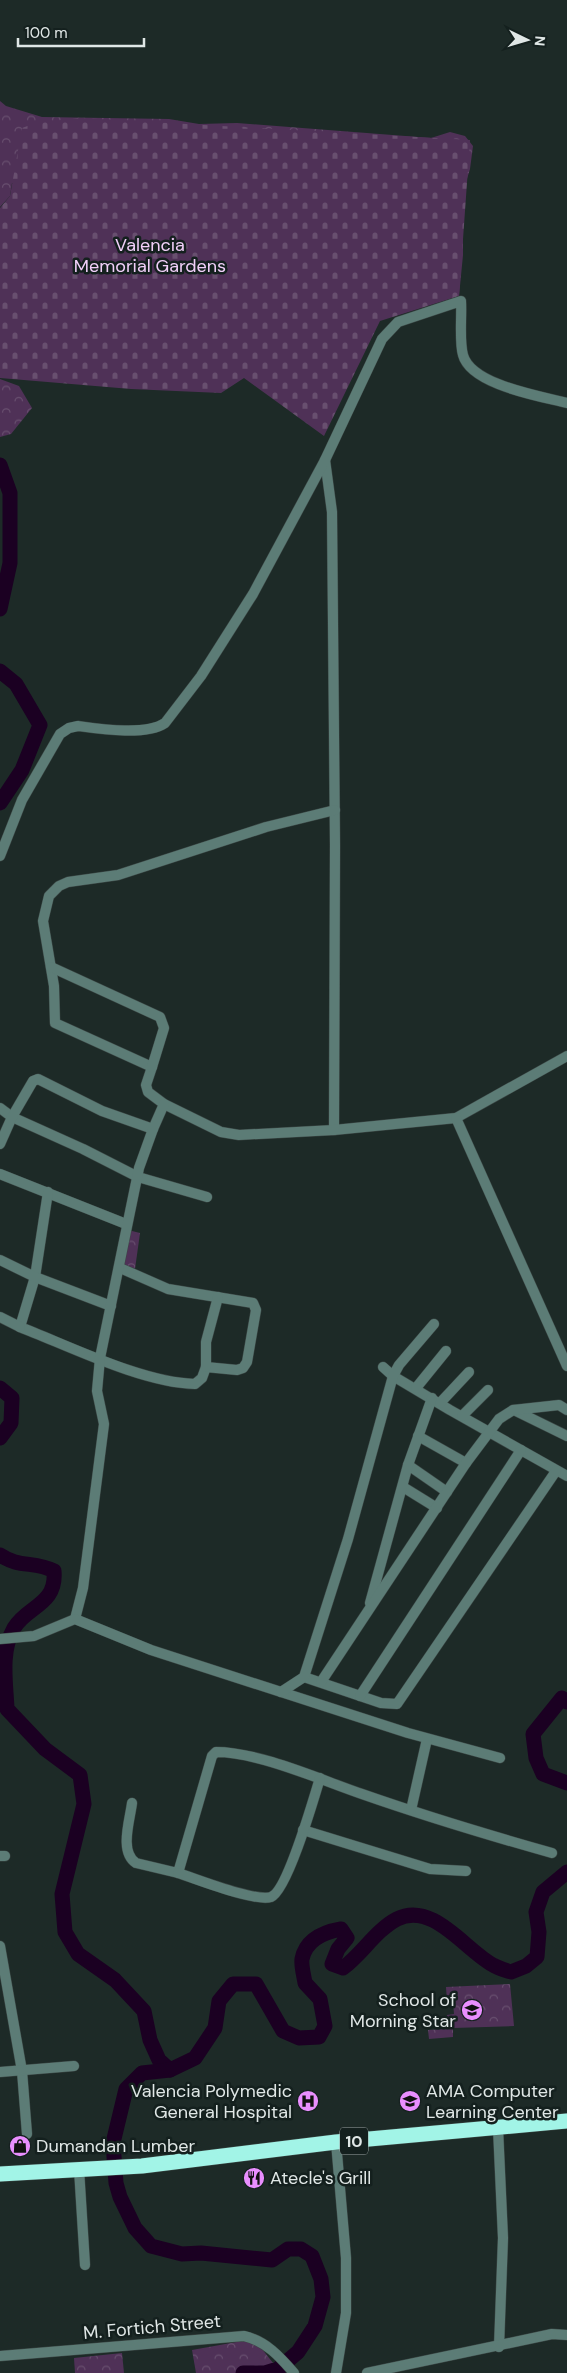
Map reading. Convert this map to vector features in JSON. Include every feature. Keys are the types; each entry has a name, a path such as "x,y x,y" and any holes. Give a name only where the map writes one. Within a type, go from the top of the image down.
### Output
{"highway":[{"name":"10","path":"0,2174 142,2166 336,2142 567,2121"}],"street":[{"path":"0,856 22,800 60,734 69,728 78,726 133,730 159,727 165,723 201,676 253,594 325,460 377,348 392,326 398,322 462,301 463,355 474,372 485,379 509,387 567,403"},
{"path":"325,460 332,512 335,810 334,1130"},
{"path":"152,1067 55,1023 54,986 43,921 49,896 59,886 68,882 118,875 266,827 335,810"},
{"path":"50,967 160,1017 164,1028 146,1085 147,1090 164,1104 221,1132 238,1135 334,1130 456,1118 567,1056"},
{"path":"0,1144 12,1117 34,1081 38,1079 102,1111 153,1129"},
{"path":"75,1619 83,1588 104,1424 97,1391 100,1358 120,1268 126,1224 153,1129 164,1104"},
{"path":"0,1108 12,1117 138,1177 207,1197"},
{"path":"456,1118 567,1366"},
{"path":"0,1174 126,1224"},
{"path":"20,1327 35,1277 48,1192"},
{"path":"0,1260 35,1277 111,1306"},
{"path":"120,1268 168,1289 251,1302 256,1307 247,1362 243,1368 237,1370 206,1367"},
{"path":"0,1317 20,1327 138,1373 191,1384 198,1383 206,1367 206,1342 218,1298"},
{"path":"281,1692 304,1677 348,1539 393,1376 399,1365 434,1324"},
{"path":"416,1388 446,1351"},
{"path":"383,1367 393,1376 567,1476"},
{"path":"367,1614 408,1465 418,1436 436,1401 469,1372"},
{"path":"462,1416 488,1390"},
{"path":"321,1682 466,1463 499,1419 513,1410 559,1404 567,1410"},
{"path":"513,1410 567,1436"},
{"path":"418,1436 466,1463"},
{"path":"360,1696 521,1450"},
{"path":"408,1465 447,1492"},
{"path":"304,1677 389,1705 396,1704 401,1700 556,1471"},
{"path":"403,1487 436,1508"},
{"path":"0,1639 34,1636 75,1619 152,1650 427,1739 500,1758"},
{"path":"411,1810 427,1739"},
{"path":"178,1873 212,1756 216,1752 250,1757 320,1778 411,1810 552,1853"},
{"path":"132,1803 127,1848 130,1859 136,1863 178,1873 240,1893 265,1898 279,1891 303,1830 320,1778"},
{"path":"303,1830 430,1869 466,1872"},
{"path":"0,1946 22,2070 27,2134"},
{"path":"0,2072 74,2066"},
{"path":"498,2128 503,2238 500,2347"},
{"path":"336,2142 346,2258 346,2313 336,2373"},
{"path":"79,2169 85,2265"},
{"path":"366,2373 500,2347 552,2334 567,2335"},
{"name":"M. Fortich Street","path":"0,2356 240,2336 251,2338 273,2350 293,2372"}],"green space":[{"path":"0,101 6,106 42,117 169,119 199,124 237,123 431,138 450,132 465,136 473,146 470,169 463,192 463,255 459,296 12,183 10,196 0,207"},
{"name":"Valencia Memorial Gardens","path":"81,118 470,140 459,296 380,321 324,436 244,378 221,393 131,389 0,378 0,208 10,196 22,128 36,123"},
{"path":"0,379 19,386 32,408 11,434 0,437"},
{"path":"128,1230 140,1233 135,1269 122,1265"},
{"path":"510,1984 514,2026 453,2028 453,2037 429,2039 428,2030 448,2029 447,2015 454,2014 453,2001 447,2001 446,1987"},
{"path":"242,2341 258,2344 281,2373 196,2373 192,2350"},
{"path":"122,2353 124,2373 75,2373 74,2358"}],"waterway":[{"path":"0,465 10,493 10,563 0,609"},
{"path":"0,671 16,684 40,725 22,770 0,803"},
{"path":"0,1388 12,1398 11,1423 0,1438"},
{"path":"0,1555 14,1562 40,1566 54,1571 54,1582 51,1591 14,1628 5,1657 5,1678 7,1709 45,1749 80,1775 84,1804 62,1894 65,1932 78,1954 115,1980 144,2011 150,2040 159,2060 170,2070"},
{"path":"567,1702 562,1698 533,1734 536,1758 543,1774 567,1783"},
{"path":"243,2373 265,2373 278,2369 298,2352 315,2326 323,2297 321,2279 312,2256 301,2249 288,2249 272,2260 201,2253 182,2254 151,2246 135,2228 120,2197 116,2183 113,2143 126,2089 142,2073 170,2070 195,2058 215,2028 219,2001 233,1984 256,1984 283,2031 299,2038 319,2037 325,2026 320,1999 305,1983 302,1959 307,1946 328,1932 341,1929 347,1938 338,1949 332,1964 343,1968 382,1929 397,1919 410,1915 423,1916 436,1922 482,1958 497,1967 511,1972 526,1966 537,1957 539,1932 536,1912 543,1892 567,1872"}],"place":[{"name":"School of Morning Star","path":"472,2010"},
{"name":"Valencia Polymedic General Hospital","path":"308,2101"},
{"name":"AMA Computer Learning Center","path":"410,2101"},
{"name":"Dumandan Lumber","path":"20,2146"},
{"name":"Atecle's Grill","path":"254,2178"}]}
